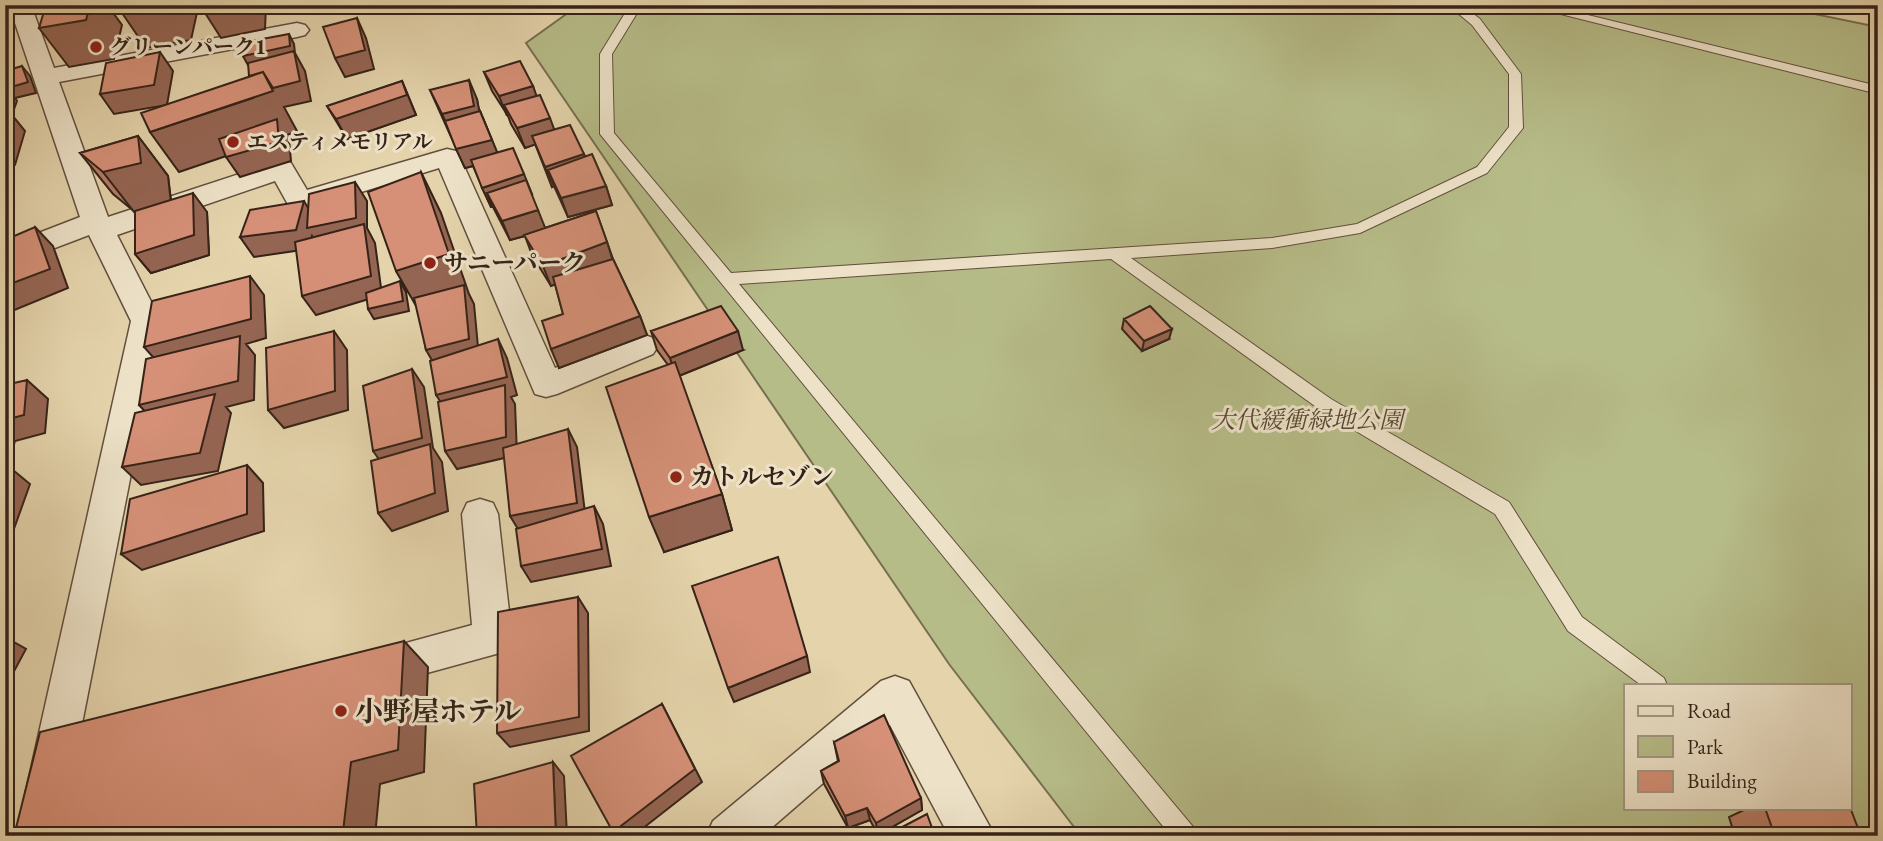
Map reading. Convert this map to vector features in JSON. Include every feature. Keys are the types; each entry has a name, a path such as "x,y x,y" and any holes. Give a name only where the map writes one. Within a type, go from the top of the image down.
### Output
{"street":[{"path":"20,5 98,226 146,321 38,836"},
{"path":"45,77 297,30"},
{"path":"5,257 282,169 300,202 447,157 546,385 642,346"},
{"path":"347,676 493,638 480,514"},
{"path":"729,836 895,695 973,836"},
{"path":"55,752 95,742"}],"lane":[{"path":"636,5 606,54 607,134 1186,836"},
{"path":"726,279 1272,243 1360,228 1482,170 1516,128 1515,74 1476,22 1454,5"},
{"path":"1531,5 1878,90"},
{"path":"1115,254 1325,404 1502,508 1574,624 1656,684"}],"green space":[{"name":"大代緩衝緑地公園","path":"579,5 1771,5 1878,27 1878,836 1081,836 949,664 526,43"}],"building":[{"path":"46,5 90,5 86,20 39,28"},
{"path":"120,5 139,5 120,9"},
{"path":"357,18 365,50 335,58 323,27"},
{"path":"289,34 290,46 243,56 240,43"},
{"path":"294,51 300,81 273,88 263,72 249,76 248,63"},
{"path":"160,52 154,85 100,94 106,63"},
{"path":"520,61 533,86 499,96 484,72"},
{"path":"22,66 28,82 5,89 5,71"},
{"path":"263,72 273,91 150,132 141,113"},
{"path":"469,80 474,106 442,114 430,90"},
{"path":"402,81 407,95 336,119 327,106"},
{"path":"540,95 550,118 517,128 504,105"},
{"path":"480,111 492,140 456,149 445,121"},
{"path":"277,119 279,142 226,157 219,139"},
{"path":"570,125 584,154 545,167 532,136"},
{"path":"138,136 141,163 103,172 80,153"},
{"path":"513,148 524,174 482,188 471,160"},
{"path":"592,154 606,186 561,198 548,170"},
{"path":"421,172 449,254 396,271 368,192"},
{"path":"526,180 538,210 502,221 487,193"},
{"path":"355,182 356,218 307,228 309,194"},
{"path":"193,193 194,235 135,254 135,211"},
{"path":"304,201 296,230 240,237 250,210"},
{"path":"596,211 607,242 543,266 524,235"},
{"path":"364,224 371,276 302,296 295,242"},
{"path":"35,227 50,269 5,286 5,240"},
{"path":"613,259 640,316 551,349 542,321 563,314 553,277"},
{"path":"250,276 251,319 144,347 152,301"},
{"path":"400,281 403,301 368,309 366,293"},
{"path":"464,285 469,339 426,350 414,298"},
{"path":"721,306 738,331 670,358 651,331"},
{"path":"1150,306 1172,329 1144,341 1124,319"},
{"path":"334,331 335,391 268,410 266,348"},
{"path":"240,336 238,381 139,405 146,359"},
{"path":"498,339 507,377 436,395 430,361"},
{"name":"カトルセゾン","path":"675,362 722,494 649,517 606,387"},
{"path":"412,369 422,438 373,451 363,386"},
{"path":"27,380 24,415 5,420 5,385"},
{"path":"505,385 506,437 445,451 438,402"},
{"path":"215,394 200,453 122,467 135,413"},
{"path":"568,429 577,503 510,516 503,448"},
{"path":"430,444 435,493 378,513 371,461"},
{"path":"247,465 247,514 121,554 130,499"},
{"path":"594,506 602,549 521,566 516,529"},
{"path":"778,557 807,656 728,688 692,586"},
{"path":"578,597 579,717 497,733 498,612"},
{"name":"小野屋ホテル","path":"404,641 398,750 351,762 343,832 336,836 14,836 40,732"},
{"path":"662,704 695,769 613,832 571,756"},
{"path":"884,715 921,798 876,823 867,808 845,816 821,771 839,761 834,742"},
{"path":"553,762 556,836 477,836 474,784"},
{"path":"1766,810 1851,810 1861,836 1775,836"},
{"path":"927,814 935,836 885,836"}],"place":[{"name":"グリーンパーク1","path":"96,47"},
{"name":"エスティメモリアル","path":"233,142"},
{"name":"サニーパーク","path":"430,263"},
{"name":"カトルセゾン","path":"676,477"},
{"name":"小野屋ホテル","path":"341,711"}]}
